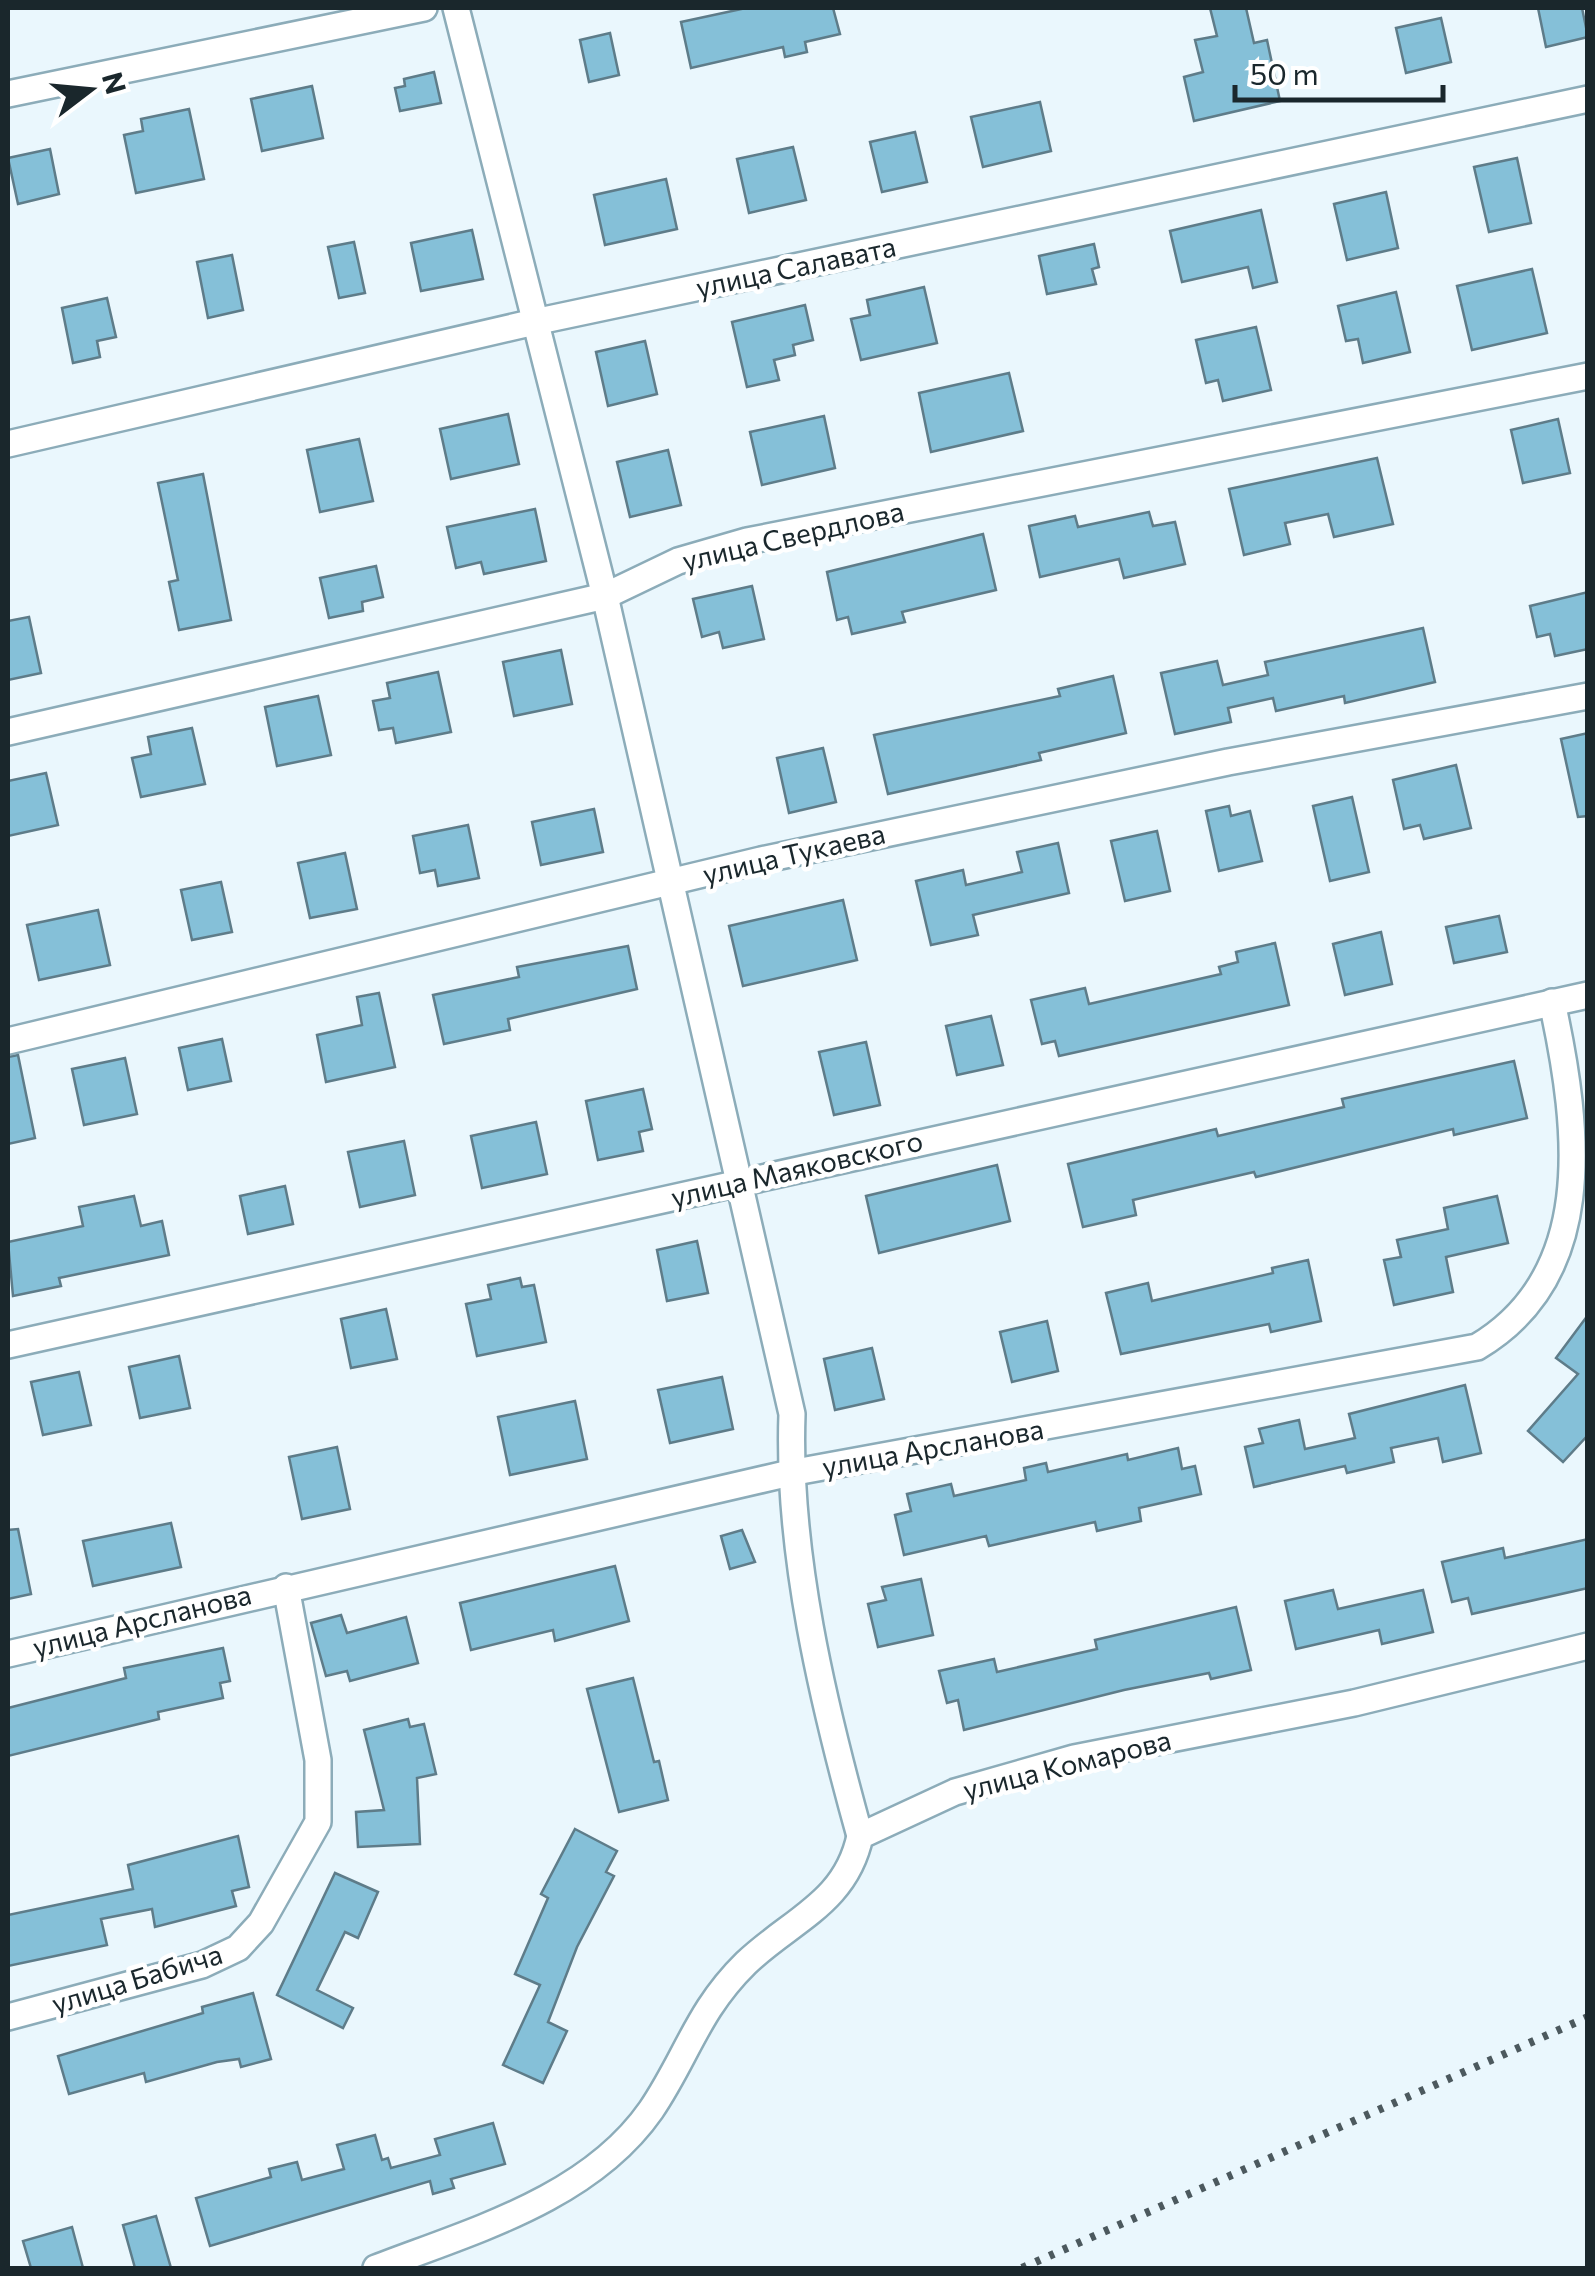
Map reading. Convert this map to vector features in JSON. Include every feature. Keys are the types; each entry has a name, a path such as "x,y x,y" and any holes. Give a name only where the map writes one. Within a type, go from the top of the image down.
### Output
{"street":[{"path":"8,94 424,8"},
{"path":"376,2268 510,2216 583,2176 624,2142 665,2087 704,2010 747,1962 840,1888 855,1860 860,1836 825,1712 790,1473 792,1414 540,321 456,8"},
{"name":"улица Салавата","path":"8,444 540,321 1588,99"},
{"name":"улица Свердлова","path":"8,732 605,596 678,561 747,541 1588,376"},
{"name":"улица Тукаева","path":"8,1041 669,882 1228,762 1588,696"},
{"name":"улица Маяковского","path":"8,1345 1588,995"},
{"name":"улица Арсланова","path":"8,1654 286,1586 790,1473 1477,1347 1517,1329 1572,1264 1587,1203 1572,1093 1552,1002"},
{"name":"улица Бабича","path":"8,2017 202,1965 238,1948 262,1922 318,1822 318,1760 286,1586"},
{"name":"улица Комарова","path":"860,1836 956,1792 1074,1758 1354,1703 1588,1646"}],"building":[{"path":"746,8 833,8 840,34 805,42 807,52 785,57 783,47 691,68 681,22"},
{"path":"1210,8 1246,8 1254,43 1267,40 1280,101 1194,121 1184,77 1203,72 1195,40 1217,36"},
{"path":"1538,8 1582,8 1588,37 1546,47"},
{"path":"1441,18 1451,62 1406,73 1396,28"},
{"path":"610,33 619,75 589,82 580,40"},
{"path":"434,72 441,103 400,111 395,88 405,86 404,79"},
{"path":"312,86 323,138 262,151 251,99"},
{"path":"1040,102 1051,151 983,167 971,117"},
{"path":"189,109 204,179 136,193 124,135 143,131 141,119"},
{"path":"915,132 927,182 882,192 870,142"},
{"path":"793,147 806,200 749,213 737,159"},
{"path":"50,149 59,194 18,204 8,158"},
{"path":"1517,158 1531,223 1489,232 1474,167"},
{"path":"666,179 677,229 605,245 594,195"},
{"path":"1386,192 1398,248 1347,260 1334,204"},
{"path":"1261,210 1277,282 1253,288 1248,267 1182,282 1170,231"},
{"path":"472,230 483,279 421,291 411,243"},
{"path":"354,242 365,293 339,298 328,247"},
{"path":"1094,244 1099,267 1092,269 1096,284 1047,294 1039,256"},
{"path":"232,255 243,310 208,318 197,262"},
{"path":"1532,269 1547,333 1472,350 1457,286"},
{"path":"924,287 937,343 861,360 851,319 870,315 867,300"},
{"path":"1396,292 1410,352 1363,363 1358,339 1346,341 1338,306"},
{"path":"107,298 116,337 97,341 100,357 73,363 62,308"},
{"path":"805,305 813,340 793,345 795,355 774,360 779,380 747,387 732,322"},
{"path":"1256,327 1271,390 1223,401 1218,380 1206,383 1196,340"},
{"path":"645,341 657,394 608,406 596,352"},
{"path":"1009,373 1023,431 931,452 919,393"},
{"path":"508,414 519,464 451,479 440,429"},
{"path":"824,416 835,468 762,485 750,432"},
{"path":"1558,419 1570,473 1523,483 1511,430"},
{"path":"359,439 373,501 320,512 307,450"},
{"path":"668,450 681,505 630,517 617,462"},
{"path":"1377,458 1393,524 1334,537 1328,514 1285,523 1290,544 1244,555 1229,489"},
{"path":"203,474 231,620 179,630 169,582 178,580 158,483"},
{"path":"535,509 546,561 484,574 481,562 456,568 447,527"},
{"path":"1149,512 1153,526 1175,522 1185,564 1124,578 1119,559 1040,577 1029,526 1075,516 1078,527"},
{"path":"983,534 996,590 902,612 905,622 852,634 848,617 837,620 827,572"},
{"path":"376,566 383,597 362,602 363,611 329,618 320,578"},
{"path":"752,586 764,639 723,648 719,632 702,637 693,599"},
{"path":"1588,592 1588,649 1555,656 1550,634 1537,637 1530,606"},
{"path":"29,617 41,673 8,680 8,621"},
{"path":"1423,628 1435,682 1345,703 1344,696 1276,711 1273,698 1228,708 1231,722 1175,734 1161,673 1217,661 1223,685 1268,675 1265,662"},
{"path":"561,650 572,704 514,716 503,662"},
{"path":"438,672 451,732 396,743 393,728 379,730 373,701 390,698 387,683"},
{"path":"1113,676 1126,733 1039,753 1041,760 888,794 874,735 1060,696 1058,689"},
{"path":"318,696 331,755 277,766 265,707"},
{"path":"192,728 205,784 141,797 132,758 151,754 148,737"},
{"path":"1588,733 1588,816 1578,817 1561,739"},
{"path":"823,748 836,802 789,813 777,758"},
{"path":"1456,765 1471,828 1424,839 1420,825 1404,829 1393,780"},
{"path":"46,773 58,825 8,836 8,781"},
{"path":"1352,797 1369,872 1330,881 1313,806"},
{"path":"1229,806 1231,816 1250,811 1262,861 1219,871 1206,811"},
{"path":"594,809 603,852 541,865 532,822"},
{"path":"468,825 479,878 438,886 435,870 420,873 413,836"},
{"path":"1157,831 1170,891 1125,901 1111,841"},
{"path":"1058,843 1069,893 973,915 978,935 931,945 916,881 963,870 966,885 1022,872 1017,852"},
{"path":"345,853 357,909 310,918 298,863"},
{"path":"221,882 232,932 192,940 181,890"},
{"path":"843,900 857,960 743,986 729,926"},
{"path":"98,910 110,965 39,980 27,925"},
{"path":"1499,916 1507,952 1454,963 1446,927"},
{"path":"1381,932 1392,984 1345,995 1333,944"},
{"path":"1275,943 1289,1005 1059,1056 1055,1041 1042,1044 1031,1000 1085,988 1089,1004 1221,974 1219,967 1238,962 1236,952"},
{"path":"628,946 637,989 508,1019 510,1030 444,1044 433,995 519,977 517,967"},
{"path":"379,993 395,1067 326,1082 317,1035 362,1025 357,997"},
{"path":"991,1016 1003,1065 957,1075 946,1026"},
{"path":"222,1039 231,1081 188,1090 179,1048"},
{"path":"866,1042 880,1105 834,1115 819,1052"},
{"path":"18,1055 35,1138 8,1144 8,1057"},
{"path":"125,1058 137,1114 84,1125 72,1069"},
{"path":"1514,1061 1527,1118 1454,1135 1453,1129 1256,1177 1254,1172 1133,1200 1136,1215 1083,1227 1068,1164 1216,1129 1218,1136 1344,1107 1342,1099"},
{"path":"643,1089 652,1129 639,1132 643,1151 598,1160 586,1101"},
{"path":"536,1122 547,1174 482,1188 471,1136"},
{"path":"404,1141 415,1195 360,1207 348,1152"},
{"path":"997,1165 1010,1221 879,1253 866,1196"},
{"path":"285,1186 293,1224 248,1234 240,1196"},
{"path":"134,1196 141,1226 162,1221 169,1255 59,1278 61,1286 13,1296 8,1242 83,1226 79,1207"},
{"path":"1497,1196 1508,1243 1446,1257 1453,1292 1394,1305 1384,1260 1401,1257 1397,1240 1448,1229 1444,1208"},
{"path":"697,1241 708,1293 667,1301 657,1250"},
{"path":"1308,1260 1321,1321 1271,1332 1269,1324 1121,1354 1106,1293 1148,1283 1152,1301 1273,1273 1272,1268"},
{"path":"520,1278 522,1287 534,1285 546,1342 477,1356 466,1304 491,1299 488,1285"},
{"path":"386,1309 397,1359 351,1368 341,1319"},
{"path":"1588,1315 1588,1435 1563,1462 1528,1431 1578,1374 1556,1358"},
{"path":"1047,1321 1058,1371 1012,1382 1000,1332"},
{"path":"872,1348 884,1399 835,1410 824,1359"},
{"path":"179,1356 190,1408 140,1418 129,1367"},
{"path":"79,1372 91,1425 43,1435 31,1382"},
{"path":"722,1377 733,1429 670,1443 658,1390"},
{"path":"1465,1385 1481,1453 1443,1462 1438,1438 1391,1448 1394,1462 1347,1473 1345,1466 1254,1487 1245,1447 1263,1443 1259,1429 1299,1420 1305,1449 1355,1438 1349,1414"},
{"path":"575,1401 587,1459 510,1475 498,1417"},
{"path":"337,1447 350,1509 302,1519 289,1457"},
{"path":"1178,1448 1182,1469 1195,1466 1201,1494 1139,1508 1141,1521 1097,1531 1095,1522 989,1546 986,1536 904,1555 895,1515 911,1511 907,1494 951,1484 954,1496 1026,1480 1024,1468 1046,1463 1048,1472 1127,1454 1128,1460"},
{"path":"171,1523 181,1567 93,1586 83,1541"},
{"path":"18,1529 31,1594 8,1599 8,1530"},
{"path":"742,1530 755,1562 730,1569 721,1536"},
{"path":"1588,1539 1588,1588 1472,1614 1468,1598 1452,1602 1442,1562 1503,1548 1505,1558"},
{"path":"615,1566 629,1621 555,1641 553,1630 471,1650 460,1603"},
{"path":"921,1579 933,1635 878,1647 868,1604 886,1600 882,1587"},
{"path":"1333,1590 1338,1609 1423,1590 1433,1632 1382,1644 1379,1630 1296,1649 1285,1601"},
{"path":"1236,1607 1251,1670 1211,1679 1209,1673 1124,1690 964,1730 958,1700 947,1703 939,1671 994,1659 997,1672 1097,1649 1095,1640"},
{"path":"341,1615 347,1633 406,1617 418,1663 350,1681 347,1671 326,1676 311,1623"},
{"path":"223,1648 230,1681 220,1683 223,1698 158,1712 159,1719 8,1756 8,1708 126,1678 124,1668"},
{"path":"633,1678 668,1800 619,1812 587,1689"},
{"path":"408,1719 410,1727 424,1724 436,1774 417,1778 420,1844 358,1847 356,1812 384,1810 364,1730"},
{"path":"575,1829 617,1851 606,1872 614,1876 577,1947 548,2022 567,2031 543,2083 503,2065 540,1985 515,1974 548,1898 541,1894"},
{"path":"238,1836 249,1887 232,1891 236,1906 155,1927 152,1909 101,1919 107,1945 8,1966 8,1915 133,1889 128,1865"},
{"path":"335,1873 378,1892 358,1938 345,1932 317,1990 353,2008 343,2028 277,1995"},
{"path":"253,1993 271,2059 241,2067 239,2059 217,2062 146,2082 144,2073 69,2094 58,2056 203,2013 202,2007"},
{"path":"493,2123 505,2164 451,2179 454,2188 433,2194 430,2181 210,2246 196,2198 271,2177 269,2169 297,2162 302,2180 344,2169 337,2145 375,2135 382,2160 388,2158 391,2168 440,2155 435,2139"},
{"path":"156,2216 171,2268 135,2268 123,2225"},
{"path":"72,2227 83,2268 31,2268 23,2241"}],"railway":[{"path":"1022,2268 1588,2017"}]}
